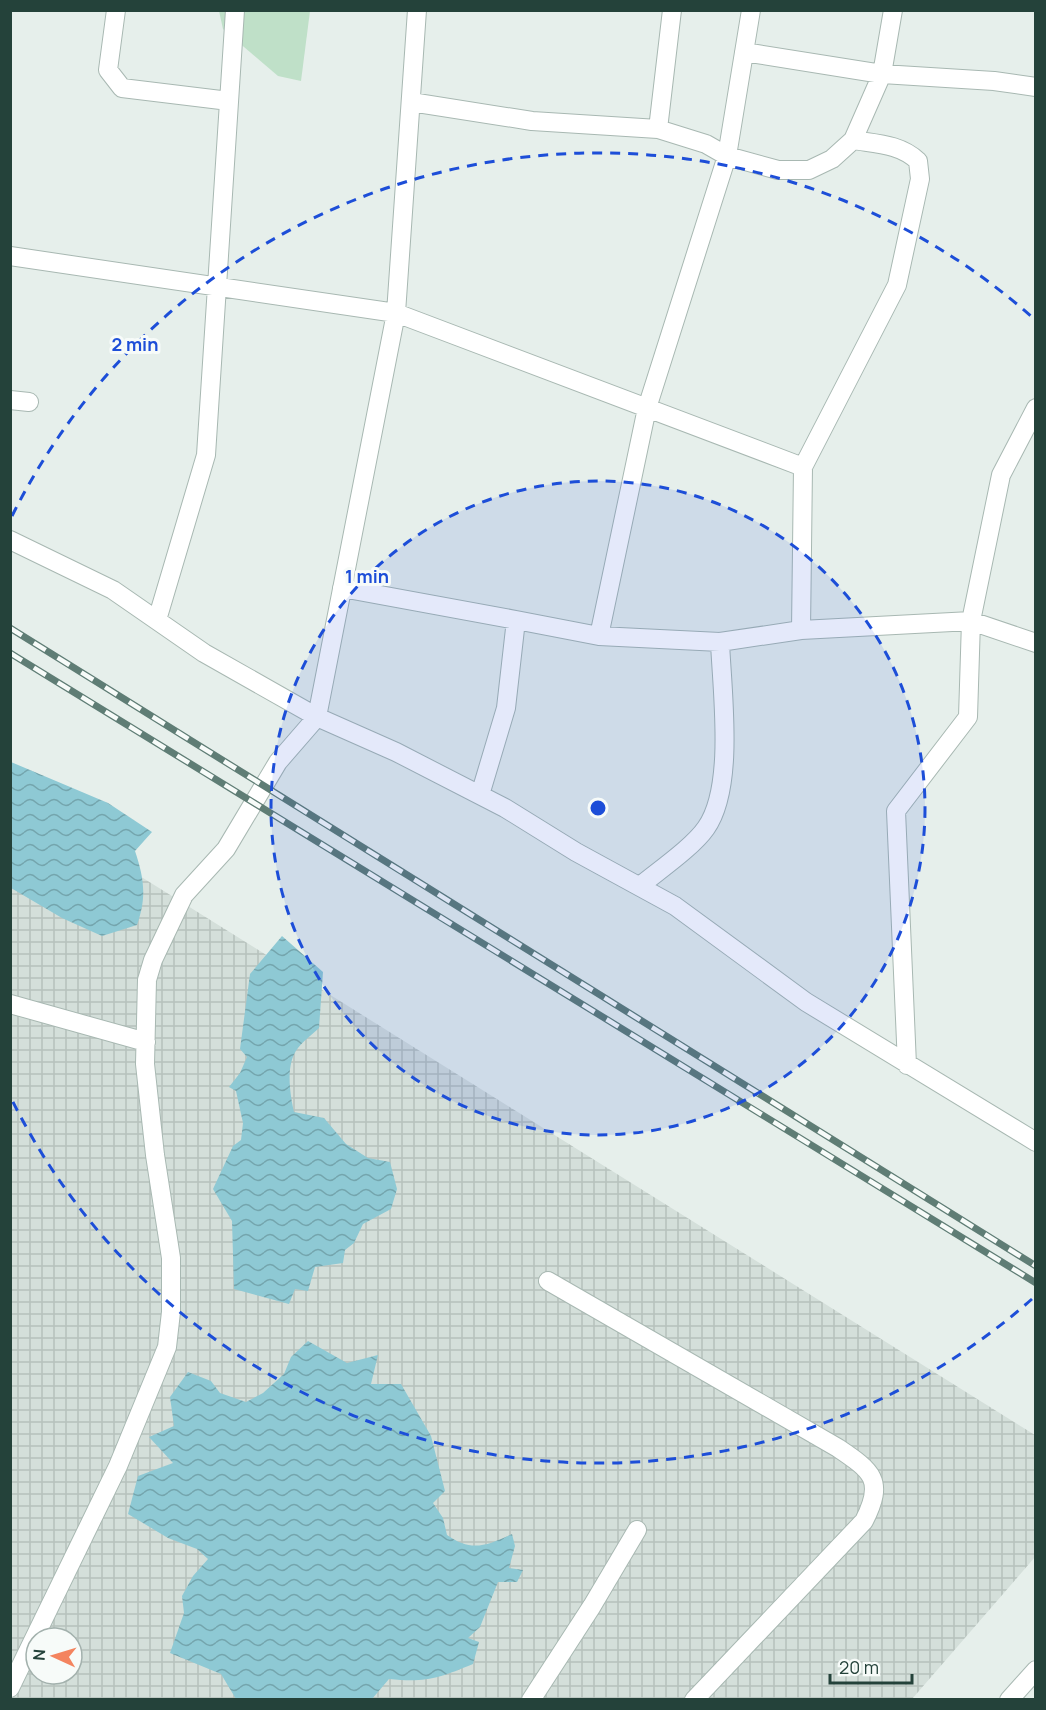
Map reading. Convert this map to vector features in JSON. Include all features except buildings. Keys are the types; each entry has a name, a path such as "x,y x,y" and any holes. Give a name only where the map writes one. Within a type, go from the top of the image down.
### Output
{"street":[{"path":"116,10 108,70 122,88 229,101"},
{"path":"157,620 206,455 235,10"},
{"path":"658,129 672,10"},
{"path":"599,636 647,408 727,156 751,10"},
{"path":"411,102 532,121 658,129 706,144 727,156 778,170 809,170 832,159 853,140 882,74 892,10"},
{"path":"10,1688 118,1466 167,1347 171,1312 171,1258 151,1121 146,1042 147,980 153,960 184,894 226,849 278,762 317,717 396,313 411,102 414,11"},
{"path":"744,52 882,74 994,81 1035,87"},
{"path":"801,630 803,467 897,285 920,180 918,161 908,152 897,147 853,140"},
{"path":"10,256 396,313 803,467"},
{"path":"10,400 29,402"},
{"path":"907,1065 896,810 968,717 970,621 1001,475 1035,408"},
{"path":"10,540 112,590 204,653 317,717 396,752 480,795 675,906 806,1002 1035,1142"},
{"path":"342,588 599,636 720,642 801,630 970,621 1035,643"},
{"path":"480,795 506,708 516,620"},
{"path":"639,886 705,830 715,813 723,785 720,642"},
{"path":"10,1005 146,1042"},
{"path":"548,1281 838,1448 866,1466 873,1479 874,1495 864,1521 694,1700"},
{"path":"531,1700 592,1606 637,1530"},
{"path":"1009,1700 1035,1670"}],"shaded area":[{"path":"10,795 1035,1435 1035,1557 912,1699 11,1699"}],"green space":[{"path":"219,11 310,11 301,81 278,76 223,29"}],"water":[{"path":"11,762 108,803 152,832 135,851 141,870 143,888 137,925 102,936 62,918 11,888"},
{"path":"282,936 323,972 319,1028 300,1045 291,1062 290,1088 294,1112 324,1118 346,1144 368,1158 390,1162 397,1189 391,1209 363,1224 354,1243 345,1250 343,1263 315,1267 308,1291 295,1289 289,1304 234,1289 232,1221 213,1189 233,1146 241,1140 243,1123 236,1091 229,1087 240,1073 247,1057 240,1049 250,974"},
{"path":"308,1341 347,1363 378,1355 371,1384 401,1384 431,1436 445,1491 433,1503 443,1518 447,1535 464,1544 479,1545 494,1542 512,1534 515,1546 509,1568 523,1570 517,1582 498,1582 480,1627 468,1638 479,1642 473,1664 451,1673 423,1680 389,1679 372,1699 236,1699 221,1674 170,1653 184,1613 182,1596 193,1576 208,1559 197,1549 168,1538 128,1514 138,1476 173,1463 149,1437 174,1426 170,1397 188,1372 211,1381 220,1393 246,1402 263,1393 284,1374 291,1357"}],"railway":[{"path":"10,628 1036,1266"},
{"path":"10,653 1036,1283"}]}
